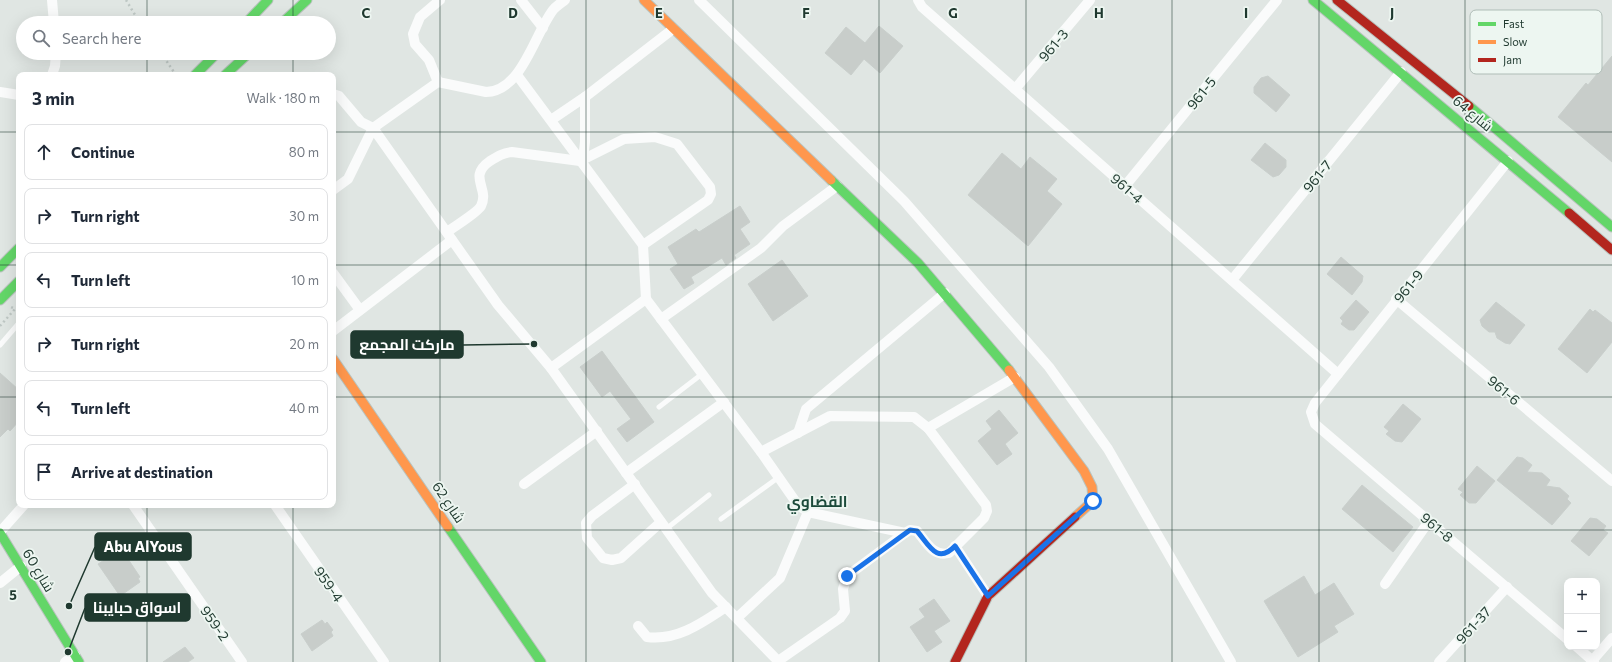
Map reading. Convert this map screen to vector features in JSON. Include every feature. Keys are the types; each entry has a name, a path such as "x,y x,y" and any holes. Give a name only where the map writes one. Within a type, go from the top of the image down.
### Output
{"street":[{"path":"52,0 53,16"},
{"path":"253,16 268,0"},
{"path":"438,82 429,60 416,44 413,34 420,17 440,0"},
{"path":"521,0 543,28"},
{"path":"336,188 348,179 373,128 438,82 486,92 494,92 502,88 517,75 554,9 565,0"},
{"path":"644,0 918,263 1015,377 1084,471 1092,487 1093,501 988,596 955,662"},
{"path":"699,0 904,201 1049,367 1108,449 1230,661"},
{"name":"961-4","path":"918,0 922,7 1338,374"},
{"name":"961-3","path":"1015,89 1090,0"},
{"name":"961-5","path":"1126,186 1277,0"},
{"name":"شارع 64","path":"1313,0 1508,161 1612,250"},
{"name":"شارع 64","path":"1337,0 1488,121 1612,227"},
{"path":"290,16 306,1"},
{"path":"551,120 585,97 673,28"},
{"path":"53,72 55,60"},
{"path":"198,72 210,60"},
{"path":"228,72 241,60"},
{"name":"961-7","path":"1232,280 1401,72"},
{"path":"517,75 643,245 646,299 762,452 798,505 808,512 905,533"},
{"path":"0,92 16,95"},
{"path":"336,95 339,96 361,122 373,128 498,305 551,368 712,593 778,661 840,618 845,611 843,589 847,576 905,533 910,530 917,531 936,553 941,555 949,553 984,518 987,511 986,505 928,428 914,417 830,416 762,452"},
{"path":"581,160 585,142 585,97"},
{"path":"336,329 450,236 481,207 484,198 479,177 482,167 501,154 512,152 581,160 624,139 655,137 678,144 710,187 711,194 708,200 643,245"},
{"name":"961-9","path":"1311,412 1314,403 1508,161"},
{"path":"661,319 761,248 783,226 837,186"},
{"path":"0,267 16,251"},
{"path":"336,277 360,310"},
{"path":"0,300 16,284"},
{"path":"798,433 806,409 945,293"},
{"path":"551,368 646,299"},
{"name":"961-6","path":"1396,299 1612,481"},
{"name":"شارع 62","path":"336,363 541,662"},
{"path":"928,428 1015,377"},
{"path":"626,473 724,402"},
{"name":"961-8","path":"1311,412 1315,424 1564,635"},
{"path":"524,484 597,431"},
{"path":"635,484 592,516 586,523 587,538 603,558 612,560 621,558 664,525"},
{"path":"0,532 21,508"},
{"name":"959-2","path":"135,508 242,662"},
{"name":"959-4","path":"277,508 384,662"},
{"path":"737,618 780,578 808,512"},
{"path":"1385,584 1429,521"},
{"name":"شارع 60","path":"0,532 77,658"},
{"path":"955,546 988,596"},
{"path":"0,583 21,566"},
{"name":"961-37","path":"1439,662 1507,587"},
{"path":"638,626 647,637 656,638 672,636 696,626 726,607"},
{"path":"1580,650 1593,661 1612,638"},
{"path":"66,662 77,658"}],"lane":[{"path":"0,345 16,326"},
{"path":"660,406 702,374"},
{"path":"721,519 779,477"},
{"path":"664,525 709,495"}],"path":[{"path":"126,0 136,16"},
{"path":"165,60 174,72"},
{"path":"0,326 15,309 10,306 5,311"}],"building":[{"path":"879,26 903,46 880,73 864,59 851,75 825,53 846,27 865,43"},
{"path":"1612,56 1612,162 1558,117 1586,83 1588,85 1597,74 1602,74 1602,68"},
{"path":"1268,76 1290,95 1276,112 1254,93 1254,87 1261,78"},
{"path":"1265,143 1286,160 1286,167 1279,175 1273,177 1251,160"},
{"path":"1002,153 1021,169 1030,157 1057,179 1047,191 1062,204 1028,246 968,195"},
{"path":"740,206 750,222 740,229 750,244 734,255 736,258 726,265 722,258 691,277 694,283 684,289 670,269 678,264 668,247 696,229 699,232"},
{"path":"1341,257 1363,276 1362,282 1352,295 1327,274"},
{"path":"782,260 808,296 773,321 748,284"},
{"path":"1356,300 1369,312 1354,330 1349,330 1341,324 1343,321 1340,318"},
{"path":"1496,302 1525,325 1510,344 1497,338 1495,332 1489,332 1482,326 1480,320"},
{"path":"1590,309 1593,312 1595,310 1612,323 1612,342 1587,373 1558,349"},
{"path":"602,351 654,422 627,442 617,429 631,419 610,391 602,397 580,367"},
{"path":"0,373 16,387 16,424 10,431 8,429 0,437"},
{"path":"1403,404 1421,419 1402,442 1395,441 1386,434 1389,431 1384,427"},
{"path":"999,410 1018,433 1005,444 1012,454 997,465 978,441 992,429 986,421"},
{"path":"1517,457 1523,458 1532,465 1527,472 1542,473 1550,480 1546,486 1560,488 1569,496 1567,499 1571,503 1552,525 1497,480"},
{"path":"1477,466 1495,481 1476,503 1469,503 1460,495 1463,492 1458,489"},
{"path":"1362,485 1413,527 1393,552 1342,509"},
{"path":"1590,518 1597,519 1606,526 1603,530 1608,533 1589,556 1571,541"},
{"path":"119,551 121,554 124,553 140,577 138,578 140,582 120,596 98,564"},
{"path":"1304,576 1315,595 1334,583 1354,614 1334,626 1338,632 1298,657 1264,601"},
{"path":"934,599 950,621 934,631 942,642 927,652 910,627 925,617 919,609"},
{"path":"322,620 325,624 327,622 333,630 331,632 333,636 312,651 301,634"},
{"path":"185,647 194,658 188,662 163,662"}],"traffic: fast":[{"path":"253,16 268,0"},
{"path":"290,16 307,0"},
{"path":"1313,0 1569,213"},
{"path":"198,72 210,60"},
{"path":"228,72 241,60"},
{"path":"1469,106 1612,227"},
{"path":"831,180 918,263 1009,370"},
{"path":"0,267 16,251"},
{"path":"0,300 16,284"},
{"path":"448,527 541,662"},
{"path":"0,533 79,662"}],"traffic: slow":[{"path":"644,0 831,180"},
{"path":"336,363 448,527"},
{"path":"1009,370 1084,471 1092,487 1093,501 1075,517"}],"traffic: jam":[{"path":"1337,0 1469,106"},
{"path":"1569,213 1612,250"},
{"path":"955,662 988,596 1075,517"}],"place":[{"name":"ماركت المجمع","path":"534,344"},
{"name":"Abu AlYous","path":"69,606"},
{"name":"اسواق حبايبنا","path":"68,652"}],"district":[{"name":"القضاوي","path":"817,501"}],"route":[{"path":"847,576 910,530 917,531 936,553 941,555 949,553 955,546 988,596 1093,501"}]}
